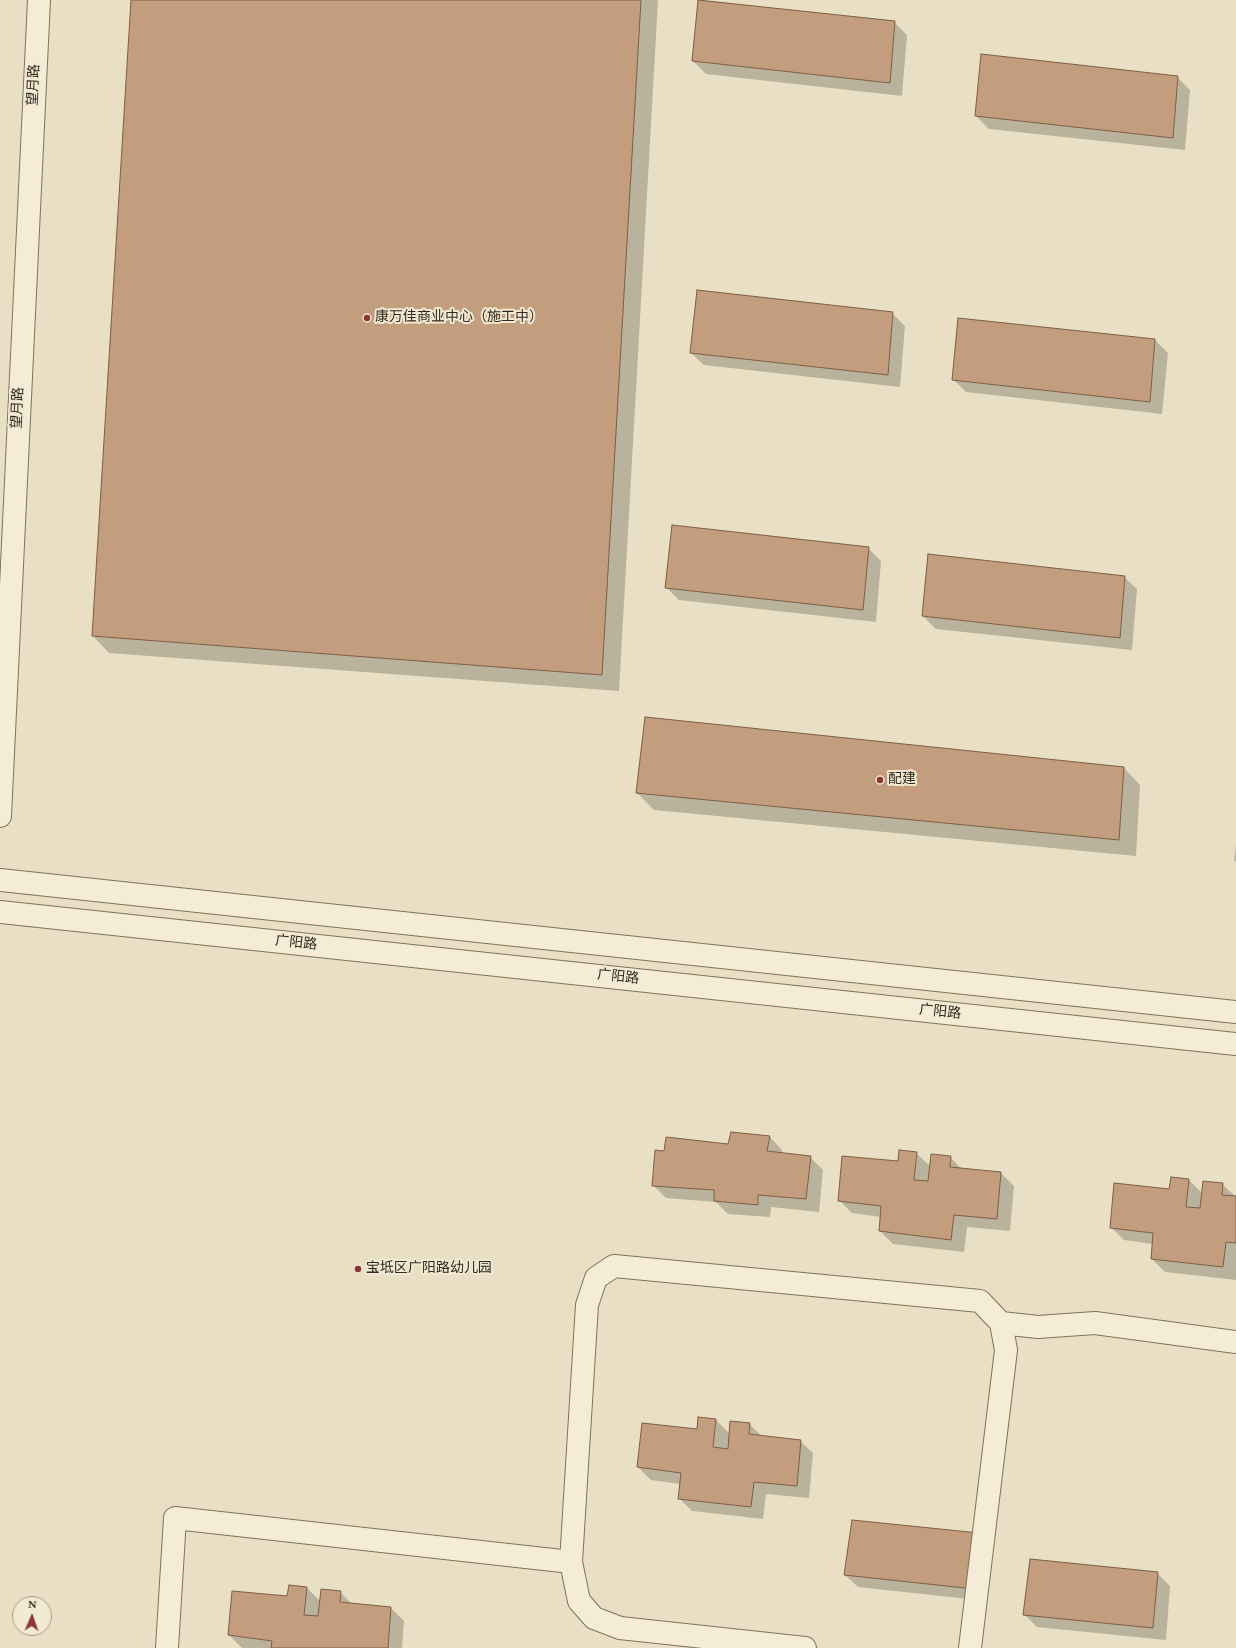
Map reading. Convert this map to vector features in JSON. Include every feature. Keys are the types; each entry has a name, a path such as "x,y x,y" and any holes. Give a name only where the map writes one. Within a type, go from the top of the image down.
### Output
{"street":[{"name":"望月路","path":"0,816 39,0"},
{"path":"0,880 1236,1012"},
{"name":"广阳路","path":"0,912 1236,1044"},
{"path":"804,1648 620,1628 594,1618 579,1601 571,1562 587,1305 596,1278 614,1266 980,1301 1001,1323 1006,1350 970,1648"},
{"path":"1001,1323 1038,1327 1095,1323 1236,1342"},
{"path":"167,1648 175,1518 571,1562"}],"building":[{"name":"康万佳商业中心（施工中）","path":"131,0 641,0 602,675 92,636"},
{"path":"698,0 895,21 890,83 692,61"},
{"path":"981,54 1178,76 1173,138 975,116"},
{"path":"697,290 893,312 888,375 690,353"},
{"path":"958,318 1155,339 1150,402 952,380"},
{"path":"672,525 869,547 863,610 665,588"},
{"path":"928,554 1125,576 1120,638 922,616"},
{"name":"配建","path":"645,717 1124,767 1119,840 636,793"},
{"path":"731,1132 770,1136 767,1151 811,1156 806,1199 758,1195 758,1205 714,1201 714,1190 652,1186 655,1150 664,1151 666,1137 728,1144"},
{"path":"899,1150 917,1152 914,1180 928,1181 931,1154 951,1156 950,1167 1001,1172 997,1219 954,1215 951,1240 879,1231 881,1206 838,1201 842,1156 898,1161"},
{"path":"1171,1177 1189,1179 1186,1207 1200,1208 1203,1181 1223,1183 1222,1195 1236,1196 1236,1243 1226,1242 1223,1267 1151,1259 1153,1233 1110,1228 1114,1183 1169,1189"},
{"path":"698,1417 716,1419 713,1447 728,1449 730,1421 750,1423 749,1434 801,1440 797,1486 754,1482 751,1507 678,1499 681,1473 637,1467 642,1423 697,1429"},
{"path":"852,1520 979,1533 974,1589 844,1575"},
{"path":"1030,1559 1158,1572 1153,1628 1023,1615"},
{"path":"289,1585 307,1587 304,1615 318,1616 321,1589 341,1591 340,1602 391,1607 388,1648 271,1648 272,1641 228,1635 232,1591 287,1596"}],"place":[{"name":"康万佳商业中心（施工中）","path":"367,318"},
{"name":"配建","path":"880,780"},
{"name":"宝坻区广阳路幼儿园","path":"358,1269"}]}
